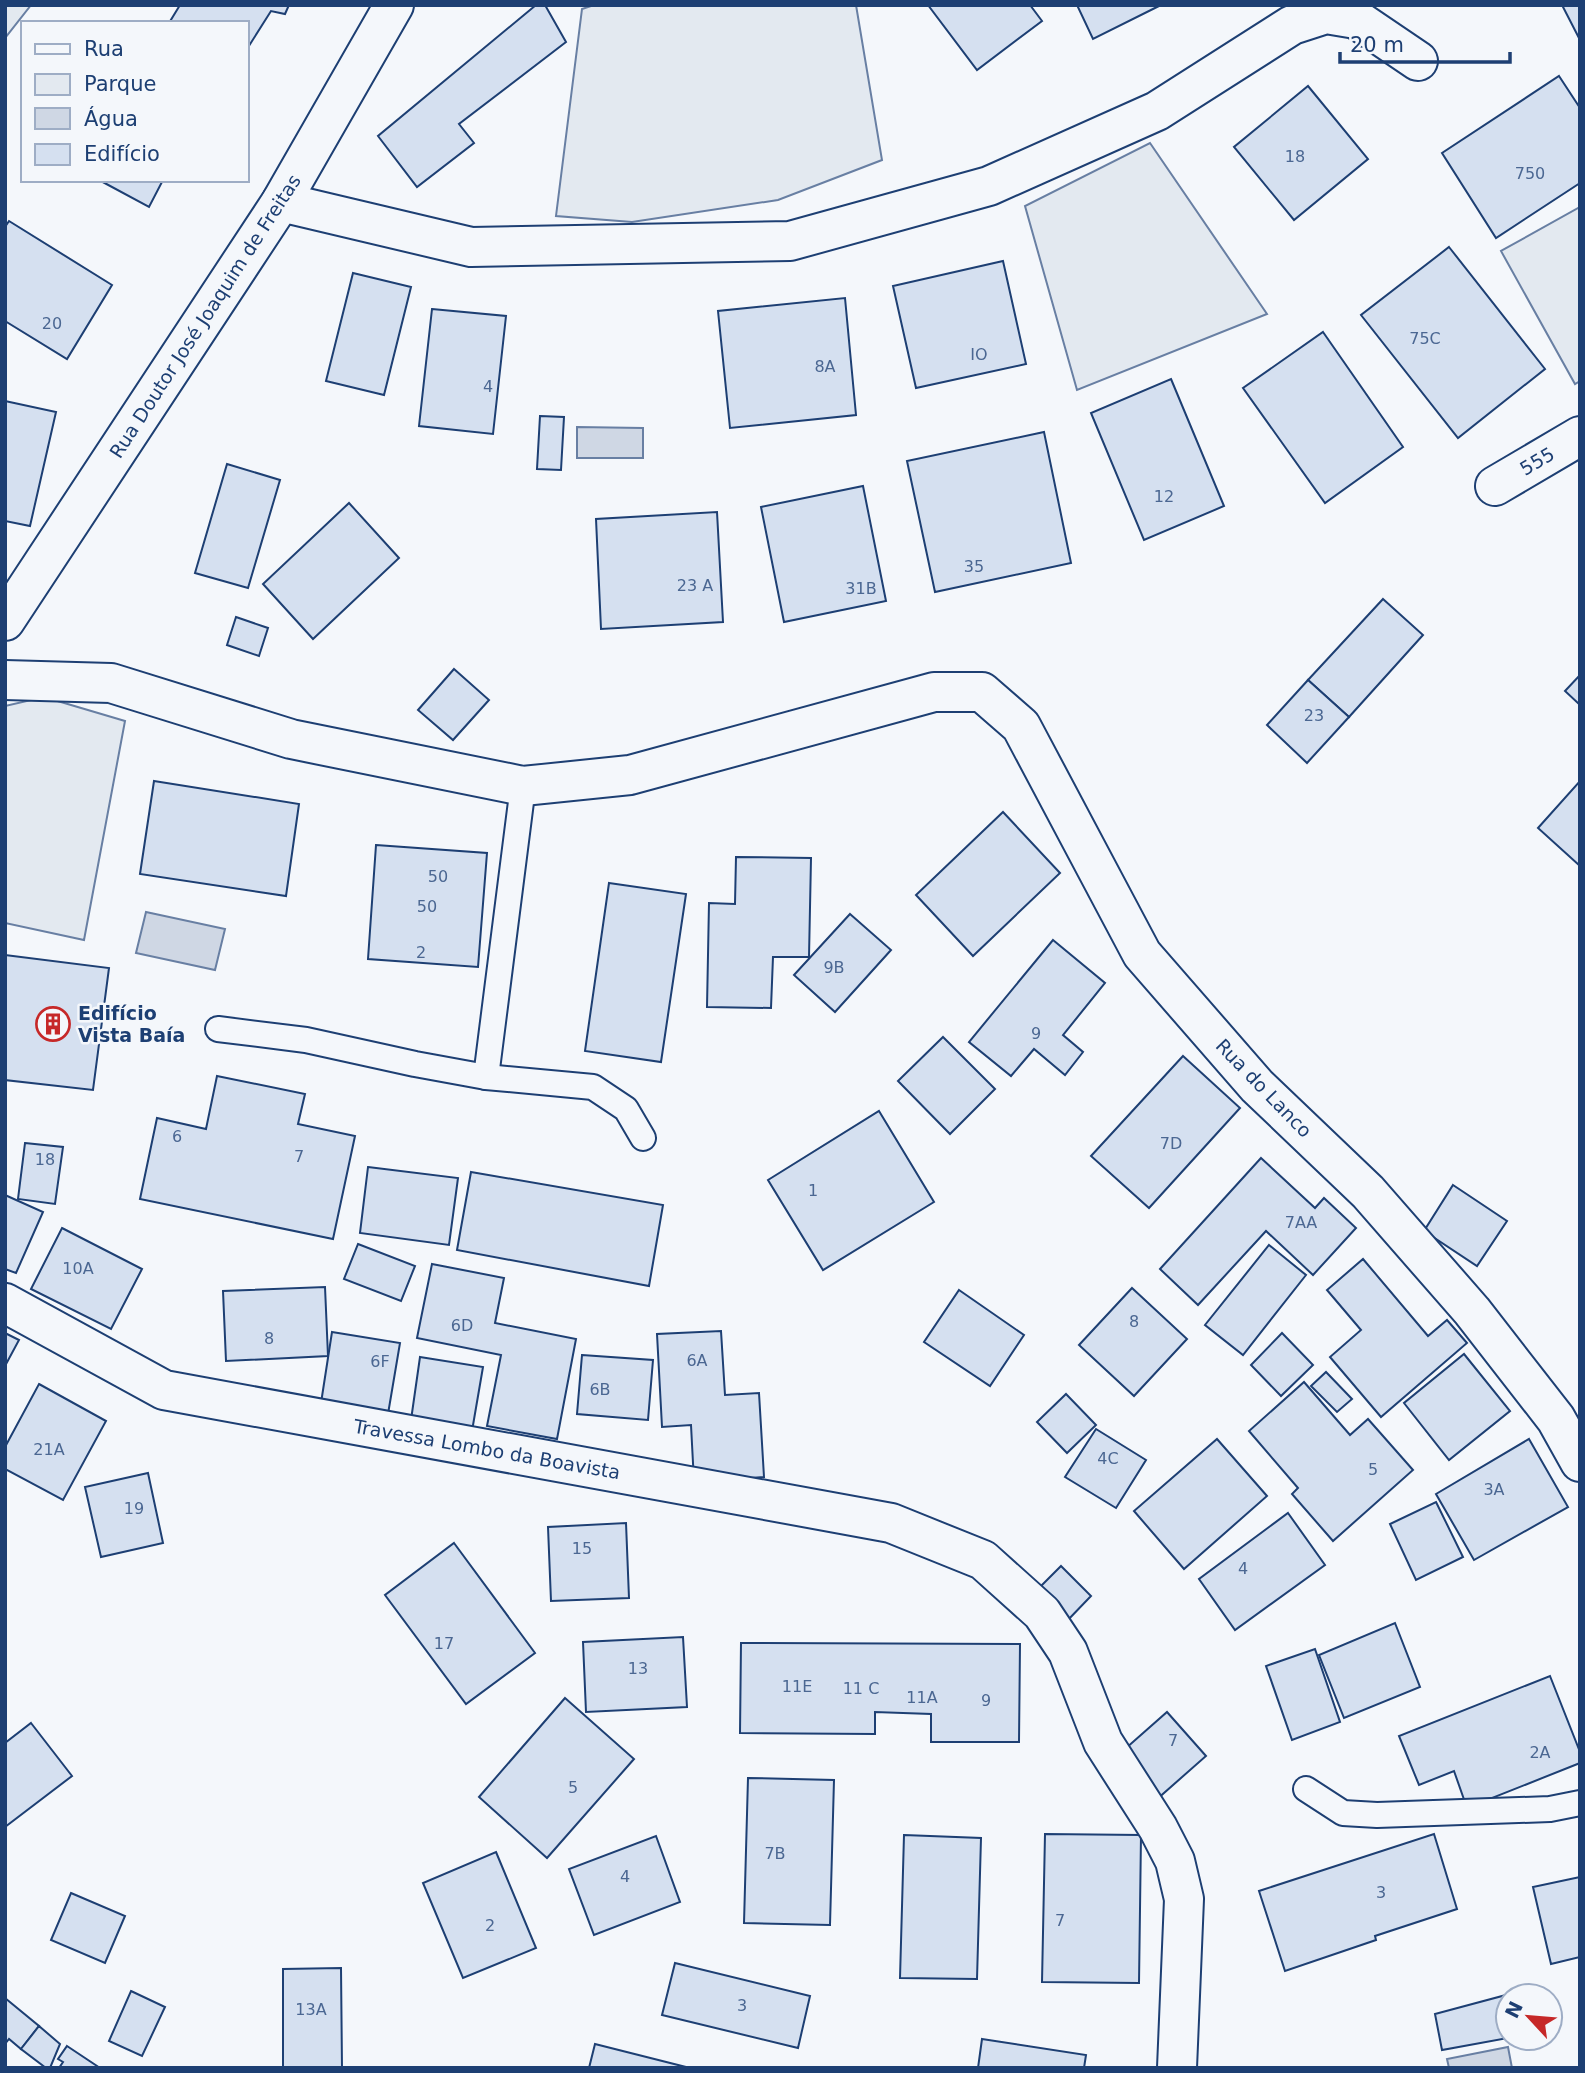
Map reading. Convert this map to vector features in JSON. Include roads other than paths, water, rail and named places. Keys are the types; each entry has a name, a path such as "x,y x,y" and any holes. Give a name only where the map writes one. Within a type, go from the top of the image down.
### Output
{"street":[{"name":"Rua Doutor José Joaquim de Freitas","path":"5,621 281,202 394,5"},
{"path":"281,202 471,247 790,241 989,186 1157,111 1292,25 1326,14 1356,19 1418,61"},
{"name":"555","path":"1495,486 1580,436"},
{"path":"5,680 111,683 291,739 523,786"},
{"name":"Rua do Lanco","path":"523,786 630,775 934,692 982,692 1021,726 1142,954 1257,1086 1368,1192 1472,1311 1556,1419 1580,1462"},
{"name":"Travessa Lombo da Boavista","path":"5,1303 164,1390 891,1523 984,1560 1042,1613 1068,1652 1103,1742 1158,1828 1175,1861 1184,1899 1177,2068"}],"lane":[{"path":"486,1077 523,786"},
{"path":"218,1029 306,1040 486,1077 593,1087 626,1110 643,1138"},
{"path":"1307,1789 1343,1813 1550,1809 1580,1803"}],"water":[{"path":"577,427 643,428 643,458 577,458"},
{"path":"146,912 225,929 215,970 136,953"},
{"path":"1494,2050 1494,2052 1509,2052 1512,2068 1449,2068 1447,2059"}],"place":[{"name":"Edifício Vista Baía","path":"53,1024"}]}
